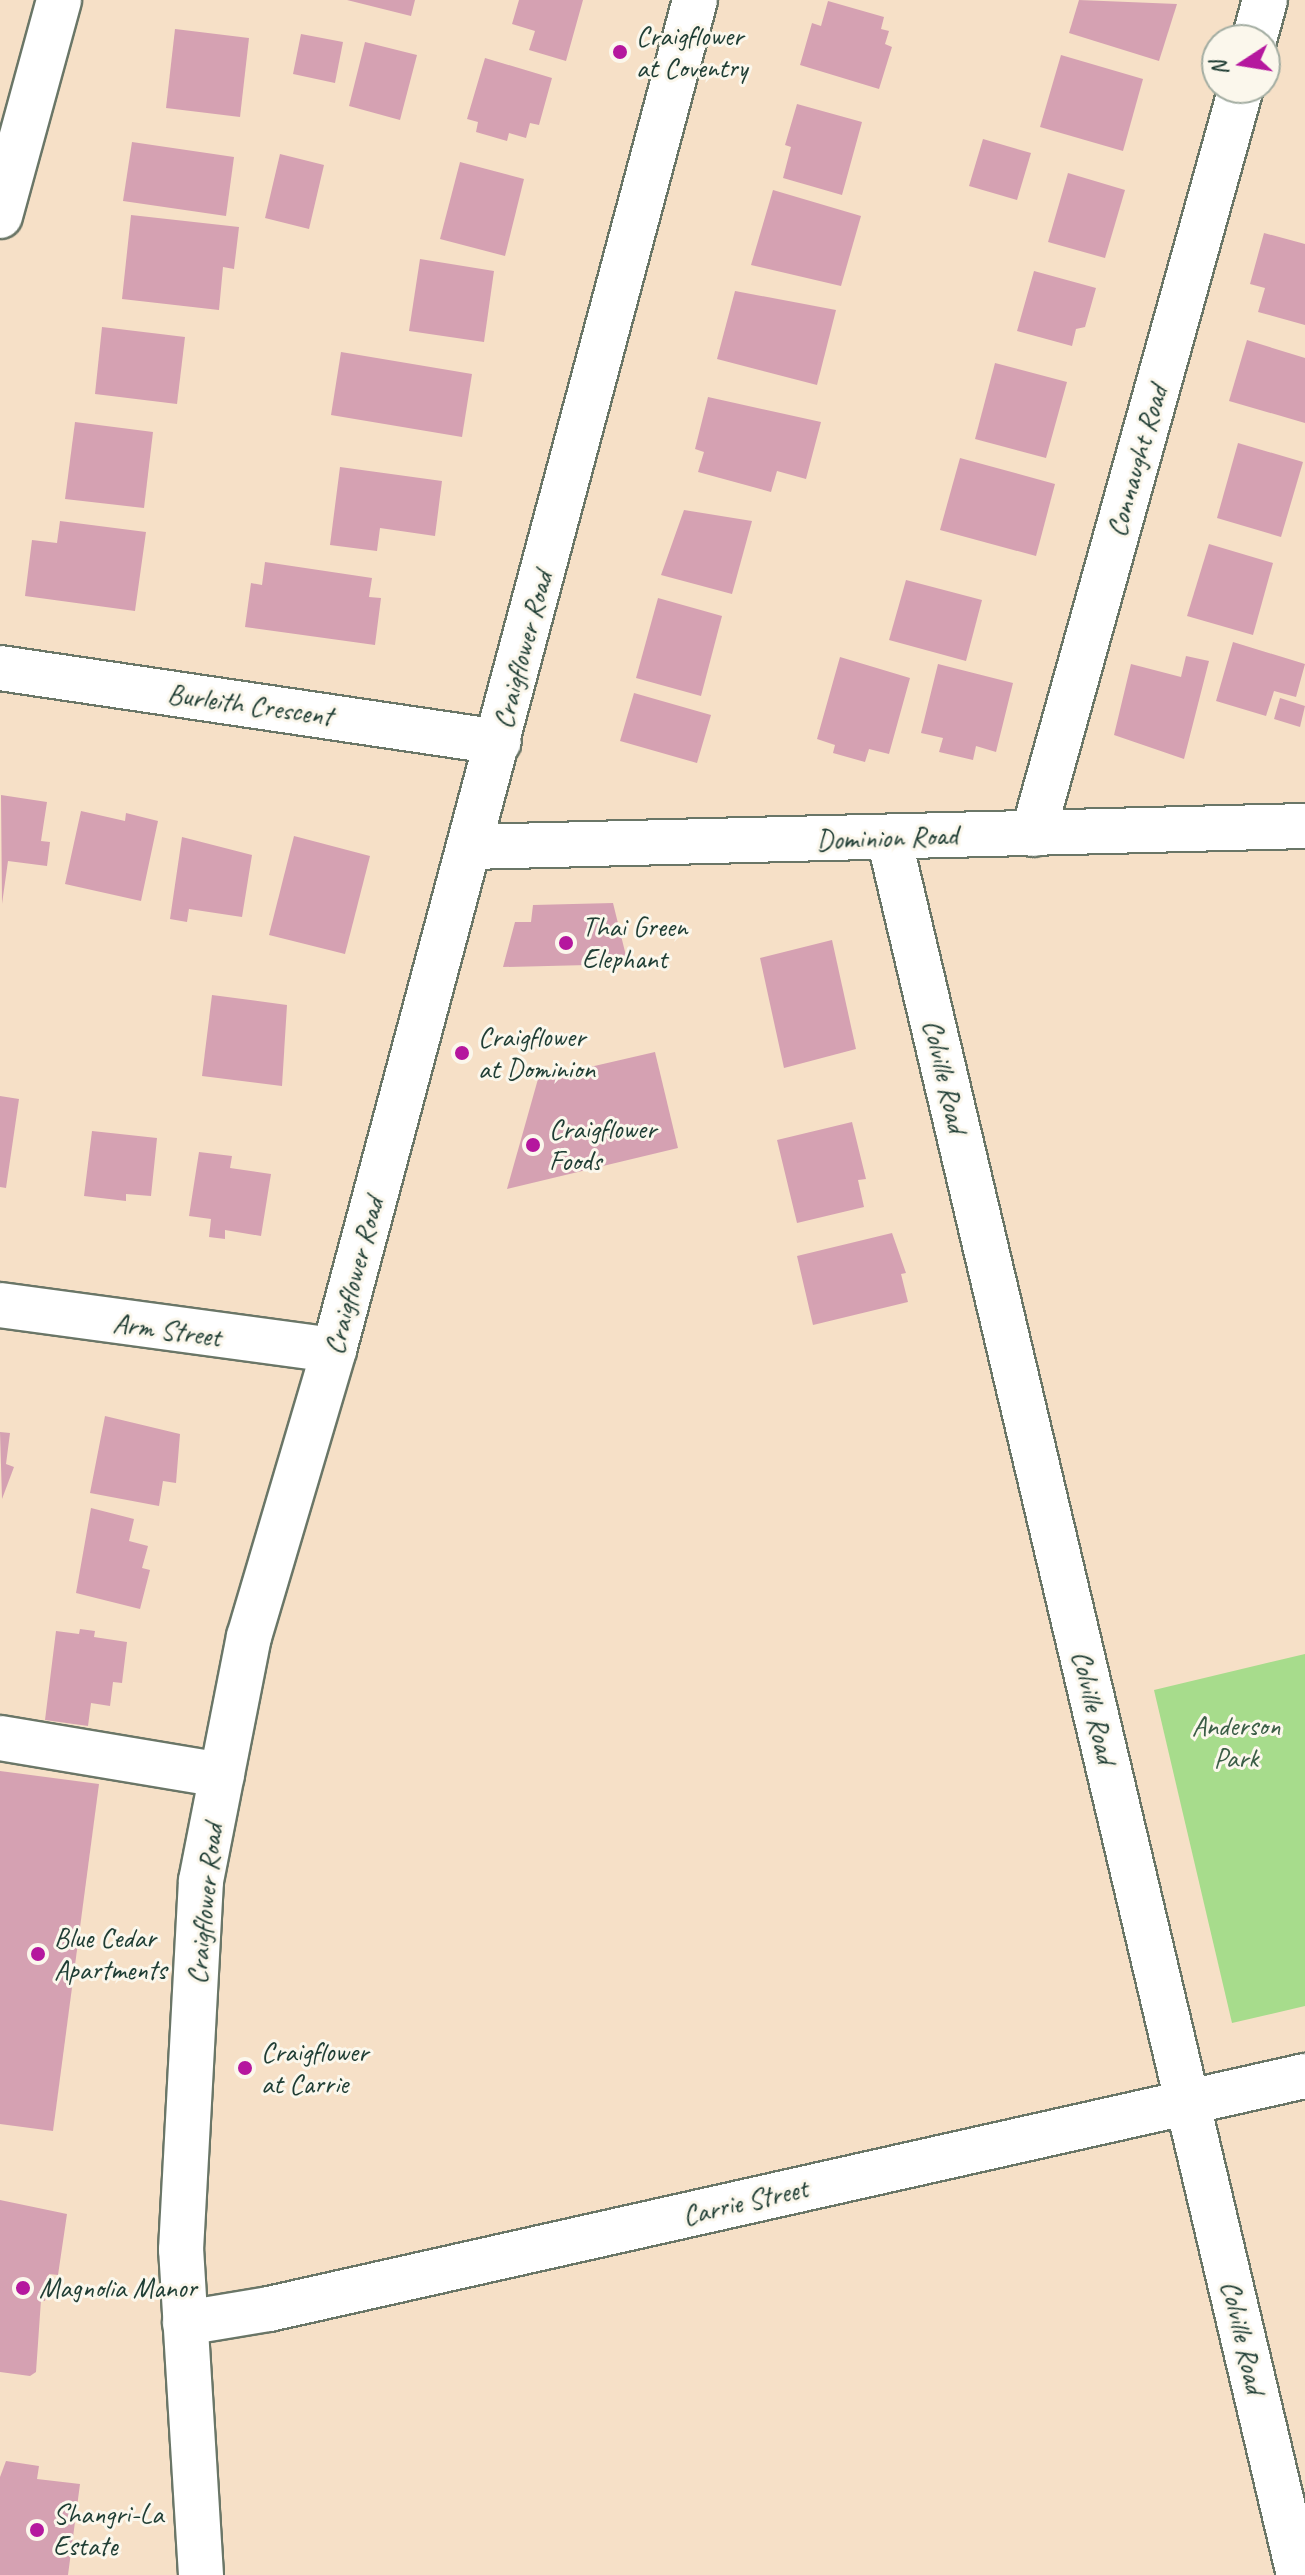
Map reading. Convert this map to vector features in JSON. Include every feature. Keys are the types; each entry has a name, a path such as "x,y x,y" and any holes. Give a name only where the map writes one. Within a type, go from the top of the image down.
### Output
{"street":[{"path":"0,216 59,0"},
{"name":"Craigflower Road","path":"201,2575 181,2250 201,1881 249,1637 334,1350 695,0"},
{"path":"1258,24 1265,0"},
{"name":"Connaught Road","path":"1033,834 1237,104"},
{"name":"Burleith Crescent","path":"0,668 499,742"},
{"name":"Dominion Road","path":"470,847 1305,826"},
{"name":"Colville Road","path":"889,838 1299,2575"},
{"name":"Arm Street","path":"0,1305 334,1350"},
{"path":"0,1738 222,1775"},
{"name":"Carrie Street","path":"185,2323 269,2309 1305,2076"}],"green space":[{"name":"Anderson Park","path":"1305,1654 1305,2006 1232,2023 1154,1690"}],"building":[{"path":"347,0 415,0 411,16"},
{"path":"519,0 583,0 566,61 529,50 535,31 512,24"},
{"path":"1079,0 1177,4 1159,61 1069,33"},
{"path":"828,1 884,17 881,29 889,31 885,44 892,47 879,89 800,65 812,23 821,26"},
{"path":"175,29 249,38 240,117 166,108"},
{"path":"301,34 343,42 335,83 293,74"},
{"path":"365,42 417,55 400,120 349,106"},
{"path":"1061,55 1143,79 1123,151 1040,127"},
{"path":"485,58 552,78 539,125 530,123 526,138 509,133 507,141 476,132 478,122 467,119"},
{"path":"797,104 862,122 842,195 783,178 791,147 785,145"},
{"path":"983,139 1031,153 1017,200 969,186"},
{"path":"132,142 234,157 226,216 123,201"},
{"path":"280,154 324,165 309,229 265,218"},
{"path":"460,162 524,179 505,256 440,239"},
{"path":"1068,173 1125,190 1105,258 1048,242"},
{"path":"773,190 861,216 841,286 751,265"},
{"path":"131,215 239,227 234,269 223,267 219,310 122,299"},
{"path":"1264,233 1305,244 1305,325 1258,312 1265,288 1250,284"},
{"path":"420,259 494,271 484,342 409,331"},
{"path":"1034,271 1096,288 1085,327 1076,329 1072,346 1017,331"},
{"path":"735,291 836,310 817,385 717,359"},
{"path":"102,327 185,337 177,404 95,394"},
{"path":"1247,340 1305,358 1305,423 1229,401"},
{"path":"341,352 472,374 462,437 331,415"},
{"path":"995,363 1067,382 1046,458 975,439"},
{"path":"708,397 821,422 806,479 777,471 771,492 698,472 704,452 695,449"},
{"path":"75,422 153,432 144,508 65,499"},
{"path":"1238,443 1303,462 1281,537 1217,518"},
{"path":"960,458 1055,484 1036,556 940,530"},
{"path":"340,467 442,481 435,536 380,528 377,551 330,545"},
{"path":"684,510 752,521 732,594 661,575"},
{"path":"60,521 146,532 135,611 25,596 32,540 57,543"},
{"path":"1209,544 1273,563 1253,635 1187,616"},
{"path":"265,562 372,578 369,597 381,598 375,645 245,627 251,583 262,585"},
{"path":"906,580 982,600 966,661 889,640"},
{"path":"658,598 722,616 701,696 636,678"},
{"path":"1233,642 1305,664 1296,697 1274,691 1266,716 1216,701"},
{"path":"1186,656 1209,661 1184,759 1114,735 1131,664 1181,677"},
{"path":"840,657 910,678 889,754 869,749 865,762 833,753 835,745 817,739"},
{"path":"938,664 1013,683 996,752 976,746 973,760 939,752 943,738 921,733"},
{"path":"634,693 711,715 697,763 620,741"},
{"path":"1280,698 1305,706 1300,727 1274,719"},
{"path":"1,795 47,802 41,841 50,842 47,866 8,861 2,904"},
{"path":"81,811 125,821 126,813 158,821 141,901 65,884"},
{"path":"294,836 370,856 345,954 269,935"},
{"path":"182,837 252,855 242,917 189,909 187,922 170,919"},
{"name":"Thai Green Elephant","path":"613,903 628,964 503,967 515,922 531,922 533,905"},
{"path":"832,940 856,1049 784,1068 760,958"},
{"path":"212,995 287,1005 282,1086 202,1076"},
{"path":"655,1052 678,1148 507,1189 538,1079"},
{"path":"0,1096 19,1099 6,1188 0,1187"},
{"path":"852,1122 866,1179 858,1180 864,1207 797,1223 777,1140"},
{"path":"92,1131 157,1138 151,1196 126,1194 126,1201 84,1196"},
{"path":"199,1152 232,1156 230,1168 271,1174 261,1236 225,1230 225,1239 209,1237 211,1219 189,1216"},
{"path":"892,1233 906,1273 901,1274 908,1302 813,1325 797,1256"},
{"path":"105,1416 180,1434 176,1483 163,1481 159,1506 90,1493"},
{"path":"0,1432 10,1433 6,1464 14,1467 2,1499"},
{"path":"91,1508 134,1519 129,1541 148,1546 142,1568 150,1570 140,1609 76,1593"},
{"path":"80,1629 95,1631 94,1637 127,1642 122,1683 113,1682 110,1706 91,1703 88,1726 45,1720 56,1631 79,1634"},
{"name":"Blue Cedar Apartments","path":"0,1771 99,1784 53,2131 0,2124"},
{"name":"Magnolia Manor","path":"0,2200 67,2214 58,2275 49,2274 45,2301 41,2300 36,2372 30,2376 0,2372"},
{"name":"Shangri-La Estate","path":"6,2461 39,2466 37,2479 80,2484 68,2575 0,2575 0,2477"}],"place":[{"name":"Craigflower at Coventry","path":"620,52"},
{"name":"Thai Green Elephant","path":"566,943"},
{"name":"Craigflower at Dominion","path":"462,1053"},
{"name":"Craigflower Foods","path":"533,1145"},
{"name":"Blue Cedar Apartments","path":"38,1954"},
{"name":"Craigflower at Carrie","path":"245,2068"},
{"name":"Magnolia Manor","path":"23,2288"},
{"name":"Shangri-La Estate","path":"37,2530"}]}
